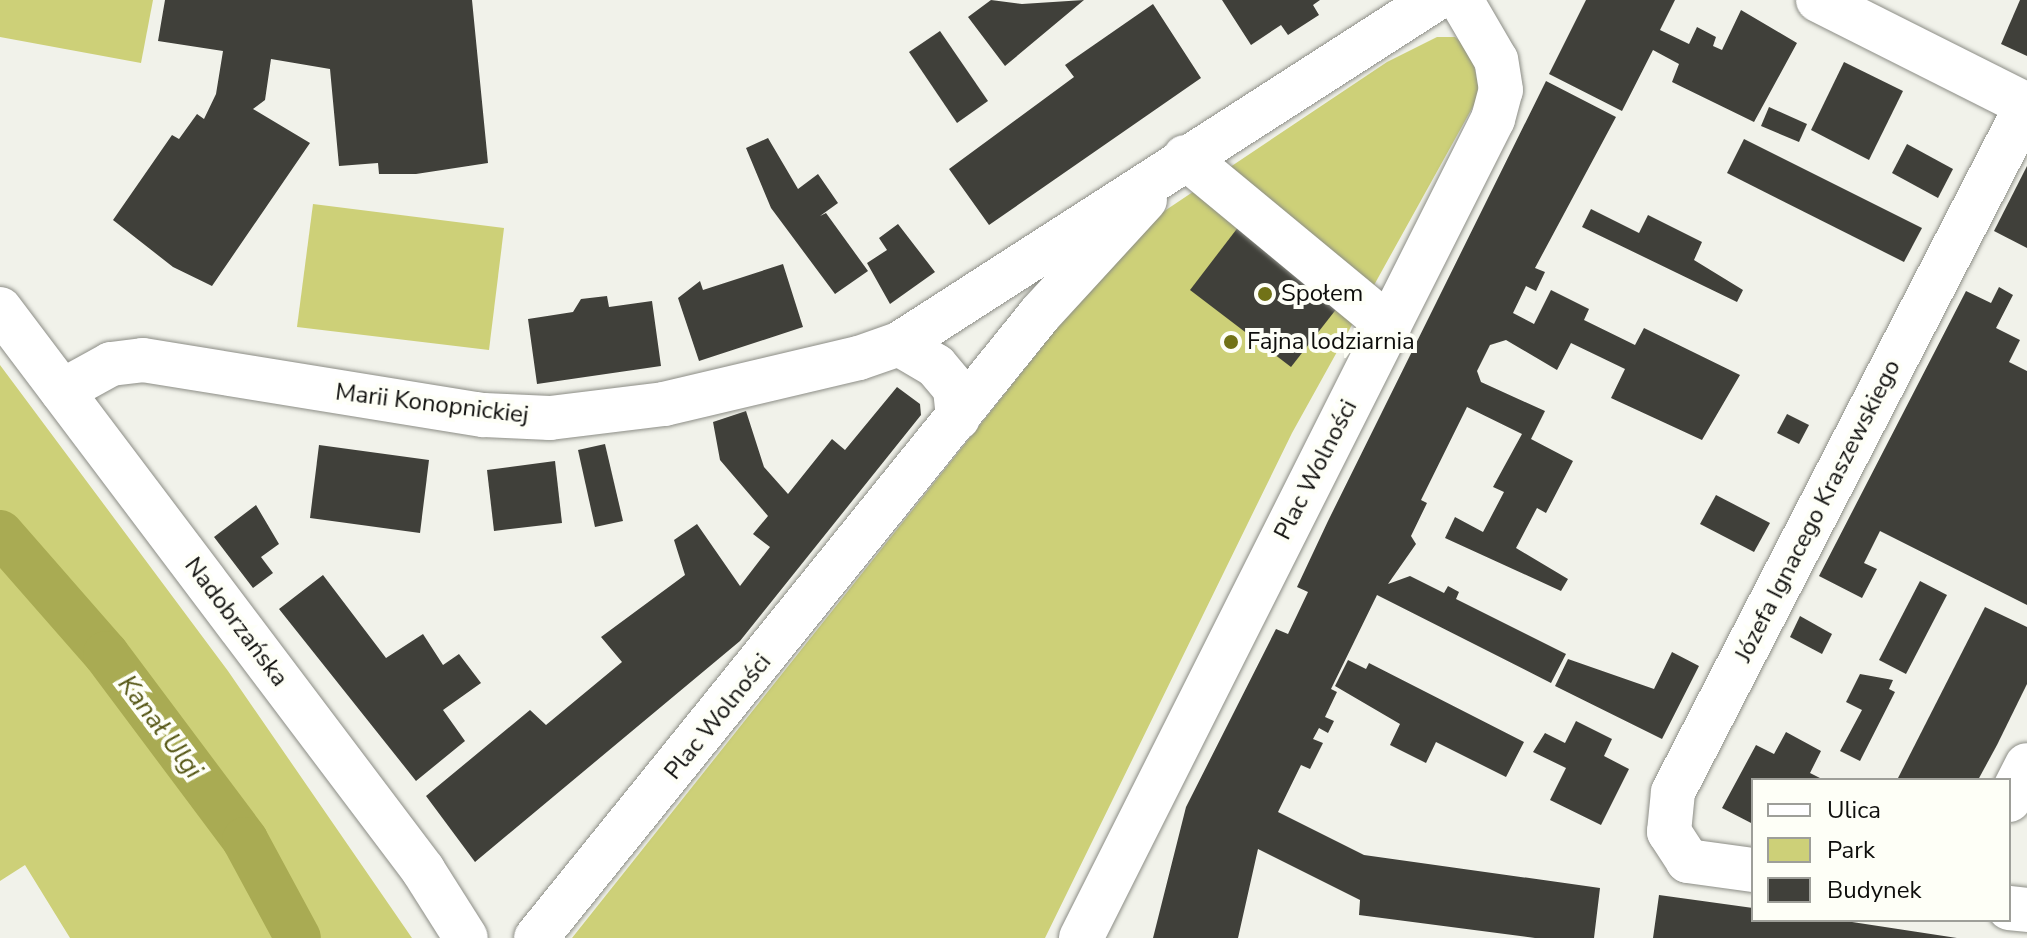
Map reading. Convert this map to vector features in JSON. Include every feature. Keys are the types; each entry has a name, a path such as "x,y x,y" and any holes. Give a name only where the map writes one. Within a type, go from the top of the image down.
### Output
{"street":[{"name":"Plac Wolności","path":"899,344 1185,157 1434,0"},
{"name":"Plac Wolności","path":"1081,938 1389,326 1501,90 1496,60 1461,0"},
{"path":"1818,0 2027,105"},
{"name":"Józefa Ignacego Kraszewskiego","path":"1751,870 1688,861 1669,832 1673,792 2027,105"},
{"name":"Plac Wolności","path":"536,938 1040,314 1185,157"},
{"path":"1185,157 1389,326"},
{"name":"Nadobrzańska","path":"0,309 423,870 466,938"},
{"path":"899,344 936,366 955,389 958,418"},
{"name":"Marii Konopnickiej","path":"62,391 111,364 143,360 484,415 550,418 664,404 899,344"},
{"path":"2011,796 2027,765"}],"green space":[{"path":"0,0 153,0 141,63 0,37"},
{"path":"1437,37 1455,37 1471,51 1480,94 1292,433 1045,938 572,938 1116,254 1154,218 1387,62"},
{"path":"313,204 504,228 489,350 297,327"},
{"path":"0,365 228,671 412,938 70,938 25,865 0,881"}],"building":[{"path":"165,0 472,0 488,163 416,174 379,174 378,163 339,166 330,69 271,59 265,100 253,109 310,143 212,286 173,267 113,220 172,135 179,139 197,114 204,119 216,94 223,51 158,41"},
{"path":"991,0 1022,4 1084,0 1005,66 968,17"},
{"path":"1222,0 1320,0 1313,5 1319,15 1288,35 1281,25 1251,45"},
{"path":"1586,0 1675,0 1660,30 1689,44 1697,27 1716,37 1713,46 1722,50 1741,10 1797,43 1754,122 1672,82 1679,64 1653,50 1622,111 1549,74"},
{"path":"2020,0 2027,0 2027,56 2001,44"},
{"path":"1153,4 1201,78 989,225 949,169 1074,77 1065,65"},
{"path":"940,31 988,101 957,123 909,52"},
{"path":"1844,62 1903,91 1869,160 1811,130"},
{"path":"1546,81 1616,117 1535,268 1545,272 1536,291 1526,286 1513,313 1534,324 1551,290 1589,309 1584,320 1635,345 1644,328 1740,375 1702,440 1611,398 1625,369 1571,343 1557,370 1506,340 1490,345 1477,371 1481,382 1545,411 1531,439 1573,461 1546,513 1537,508 1516,548 1568,579 1561,591 1445,538 1455,517 1483,532 1504,492 1493,487 1522,434 1467,407 1421,500 1427,503 1411,536 1416,544 1388,584 1410,576 1444,593 1448,586 1459,592 1456,599 1566,654 1551,683 1377,595 1331,689 1337,692 1325,717 1334,721 1328,733 1319,728 1313,739 1323,743 1310,769 1301,765 1278,812 1364,855 1600,888 1594,938 1535,938 1359,915 1360,900 1258,849 1238,938 1153,938 1186,807 1276,629 1288,634 1308,592 1297,587"},
{"path":"1769,107 1807,124 1799,142 1761,126"},
{"path":"768,138 798,189 818,174 838,203 820,216 826,213 868,271 835,294 771,208 746,148"},
{"path":"1744,139 1922,228 1904,262 1727,173"},
{"path":"1907,144 1953,169 1938,198 1892,173"},
{"path":"2027,166 2027,248 1994,231"},
{"path":"1591,209 1639,233 1648,215 1702,242 1694,260 1743,290 1737,302 1582,227"},
{"path":"898,224 935,272 890,304 867,263 887,250 879,238"},
{"path":"1239,226 1341,303 1291,367 1190,290"},
{"path":"783,264 803,327 699,361 678,298 700,281 703,290"},
{"path":"1999,287 2013,295 1996,328 2020,340 2009,362 2027,371 2027,605 1880,531 1864,563 1877,569 1862,598 1819,576 1966,291 1991,303"},
{"path":"607,296 609,307 652,301 661,366 537,384 528,319 573,312 581,299"},
{"path":"897,387 920,404 921,415 740,641 475,862 426,796 530,710 546,725 622,662 601,637 685,575 674,540 697,524 740,586 770,547 753,534 768,516 720,460 713,422 746,411 764,467 788,494 832,439 845,450"},
{"path":"1787,414 1809,425 1799,444 1777,433"},
{"path":"605,444 623,521 595,527 578,450"},
{"path":"319,445 429,460 420,533 310,518"},
{"path":"555,461 562,523 494,531 487,470"},
{"path":"1716,495 1770,523 1754,552 1700,524"},
{"path":"256,505 279,544 261,557 273,573 253,588 214,537"},
{"path":"323,575 386,658 423,634 443,665 459,654 481,683 443,710 465,741 416,781 279,609"},
{"path":"1920,581 1947,595 1906,674 1879,660"},
{"path":"1985,607 2027,627 2027,684 1979,778 1898,778"},
{"path":"1800,616 1832,634 1822,654 1790,637"},
{"path":"1672,652 1699,666 1662,739 1555,686 1568,659 1654,689"},
{"path":"1348,660 1366,669 1369,663 1524,742 1506,777 1436,742 1426,763 1390,745 1400,724 1335,686"},
{"path":"1860,674 1893,680 1889,689 1895,692 1860,761 1840,751 1862,710 1846,702"},
{"path":"1576,721 1612,739 1604,756 1629,769 1601,825 1550,800 1566,768 1533,752 1545,733 1565,743"},
{"path":"1786,732 1821,751 1810,773 1820,778 1751,778 1751,823 1722,808 1756,745 1774,754"},
{"path":"1659,895 1751,908 1751,922 1852,922 1957,938 1653,938"}],"waterway":[{"name":"Kanał Ulgi","path":"0,533 106,654 245,840 298,938"}],"place":[{"name":"Społem","path":"1265,294"},
{"name":"Fajna lodziarnia","path":"1231,342"}]}
